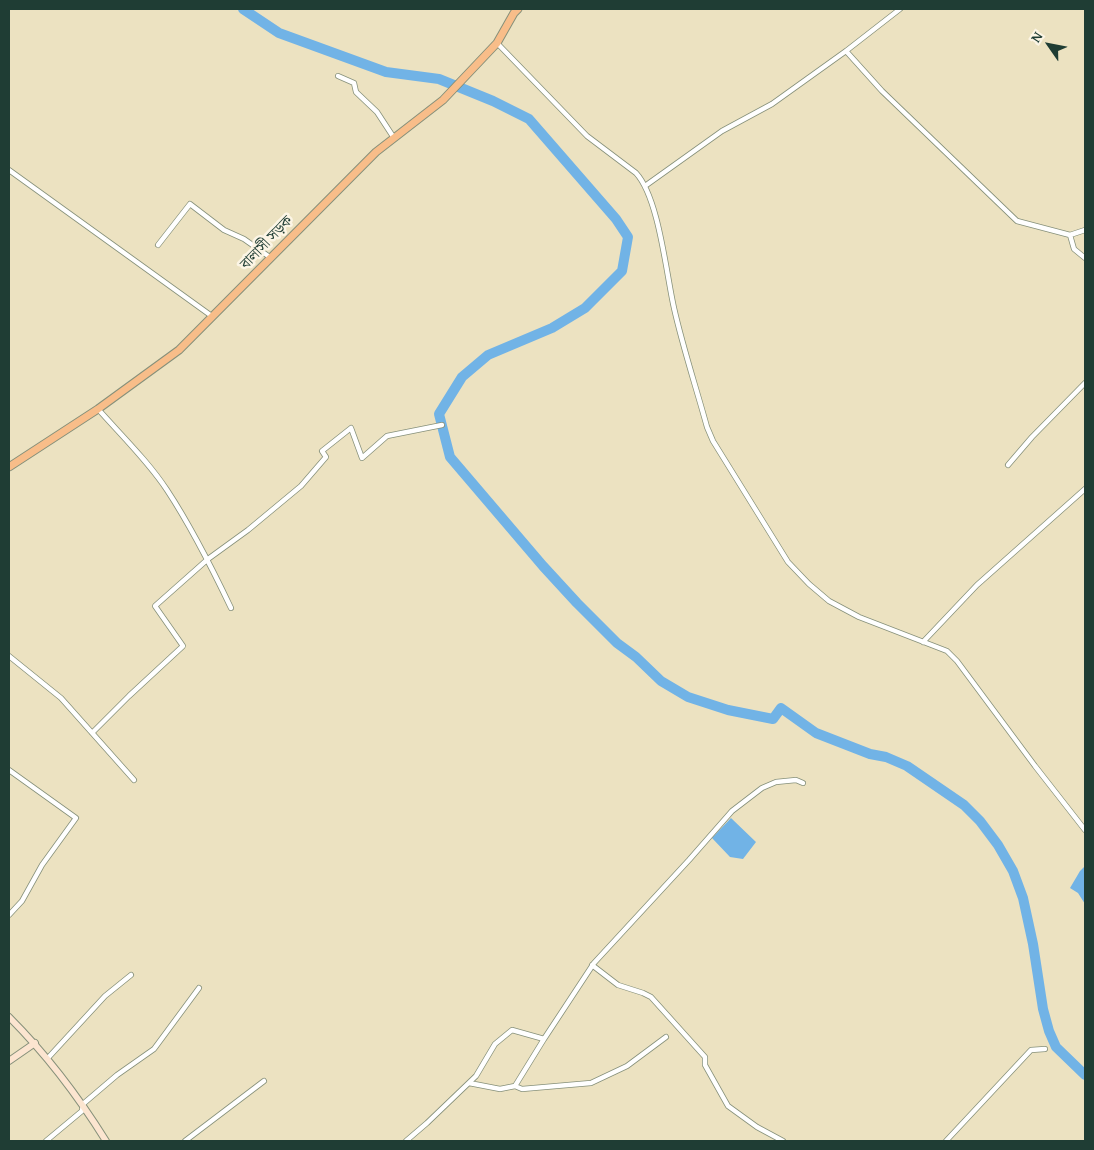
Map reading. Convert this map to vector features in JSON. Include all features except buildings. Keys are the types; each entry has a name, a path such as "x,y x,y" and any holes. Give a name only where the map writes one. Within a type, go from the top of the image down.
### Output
{"main road":[{"name":"বালাসী সড়ক","path":"9,467 98,409 179,350 376,152 443,100 498,43 513,10"},
{"path":"9,1018 48,1059 83,1104 106,1141"},
{"path":"9,1061 34,1043"}],"street":[{"path":"646,186 722,131 772,104 846,51 900,9"},
{"path":"498,43 587,136 636,173 646,186 655,214 680,333 707,427 713,441 788,562 829,601 859,617 947,651 957,661 1085,830"},
{"path":"846,51 882,91 1018,222 1070,235 1085,230"},
{"path":"338,76 354,83 356,92 376,112 394,138"},
{"path":"9,170 213,317"},
{"path":"158,245 190,204 224,230 244,239 271,258"},
{"path":"1070,235 1074,249 1085,258"},
{"path":"1008,465 1032,437 1085,383"},
{"path":"98,409 167,490 208,559 231,608"},
{"path":"92,733 182,646 155,606 208,559 248,530 301,486 326,456 322,451 351,428 362,458 387,436 442,426"},
{"path":"923,642 977,585 1085,489"},
{"path":"9,656 61,698 134,780"},
{"path":"9,770 76,818 42,865 22,901 9,915"},
{"path":"515,1086 592,964 732,811 762,788 776,782 796,780 803,783"},
{"path":"592,964 618,985 651,997 704,1057 705,1066 728,1106 757,1127 783,1141"},
{"path":"48,1059 105,996 131,974"},
{"path":"46,1141 82,1111 83,1104 117,1075 154,1050 199,988"},
{"path":"406,1141 428,1123 476,1076 495,1044 512,1030 544,1039"},
{"path":"469,1083 500,1089 515,1086 522,1089 590,1083 627,1066 666,1037"},
{"path":"946,1141 1031,1050 1045,1049"},
{"path":"186,1141 264,1081"}],"water":[{"path":"731,818 756,842 743,859 730,857 712,838"},
{"path":"1085,866 1085,904 1078,893 1070,888"}],"waterway":[{"path":"243,9 279,33 386,72 439,79 493,101 529,119 616,219 628,237 622,271 585,308 552,328 488,355 462,377 439,414 450,457 577,603 617,643 636,657 661,681 688,697 728,710 773,719 781,708 816,733 907,766 964,805 980,821 998,845 1013,871 1023,898 1033,944 1043,1009 1049,1031 1056,1047 1085,1075"}]}
